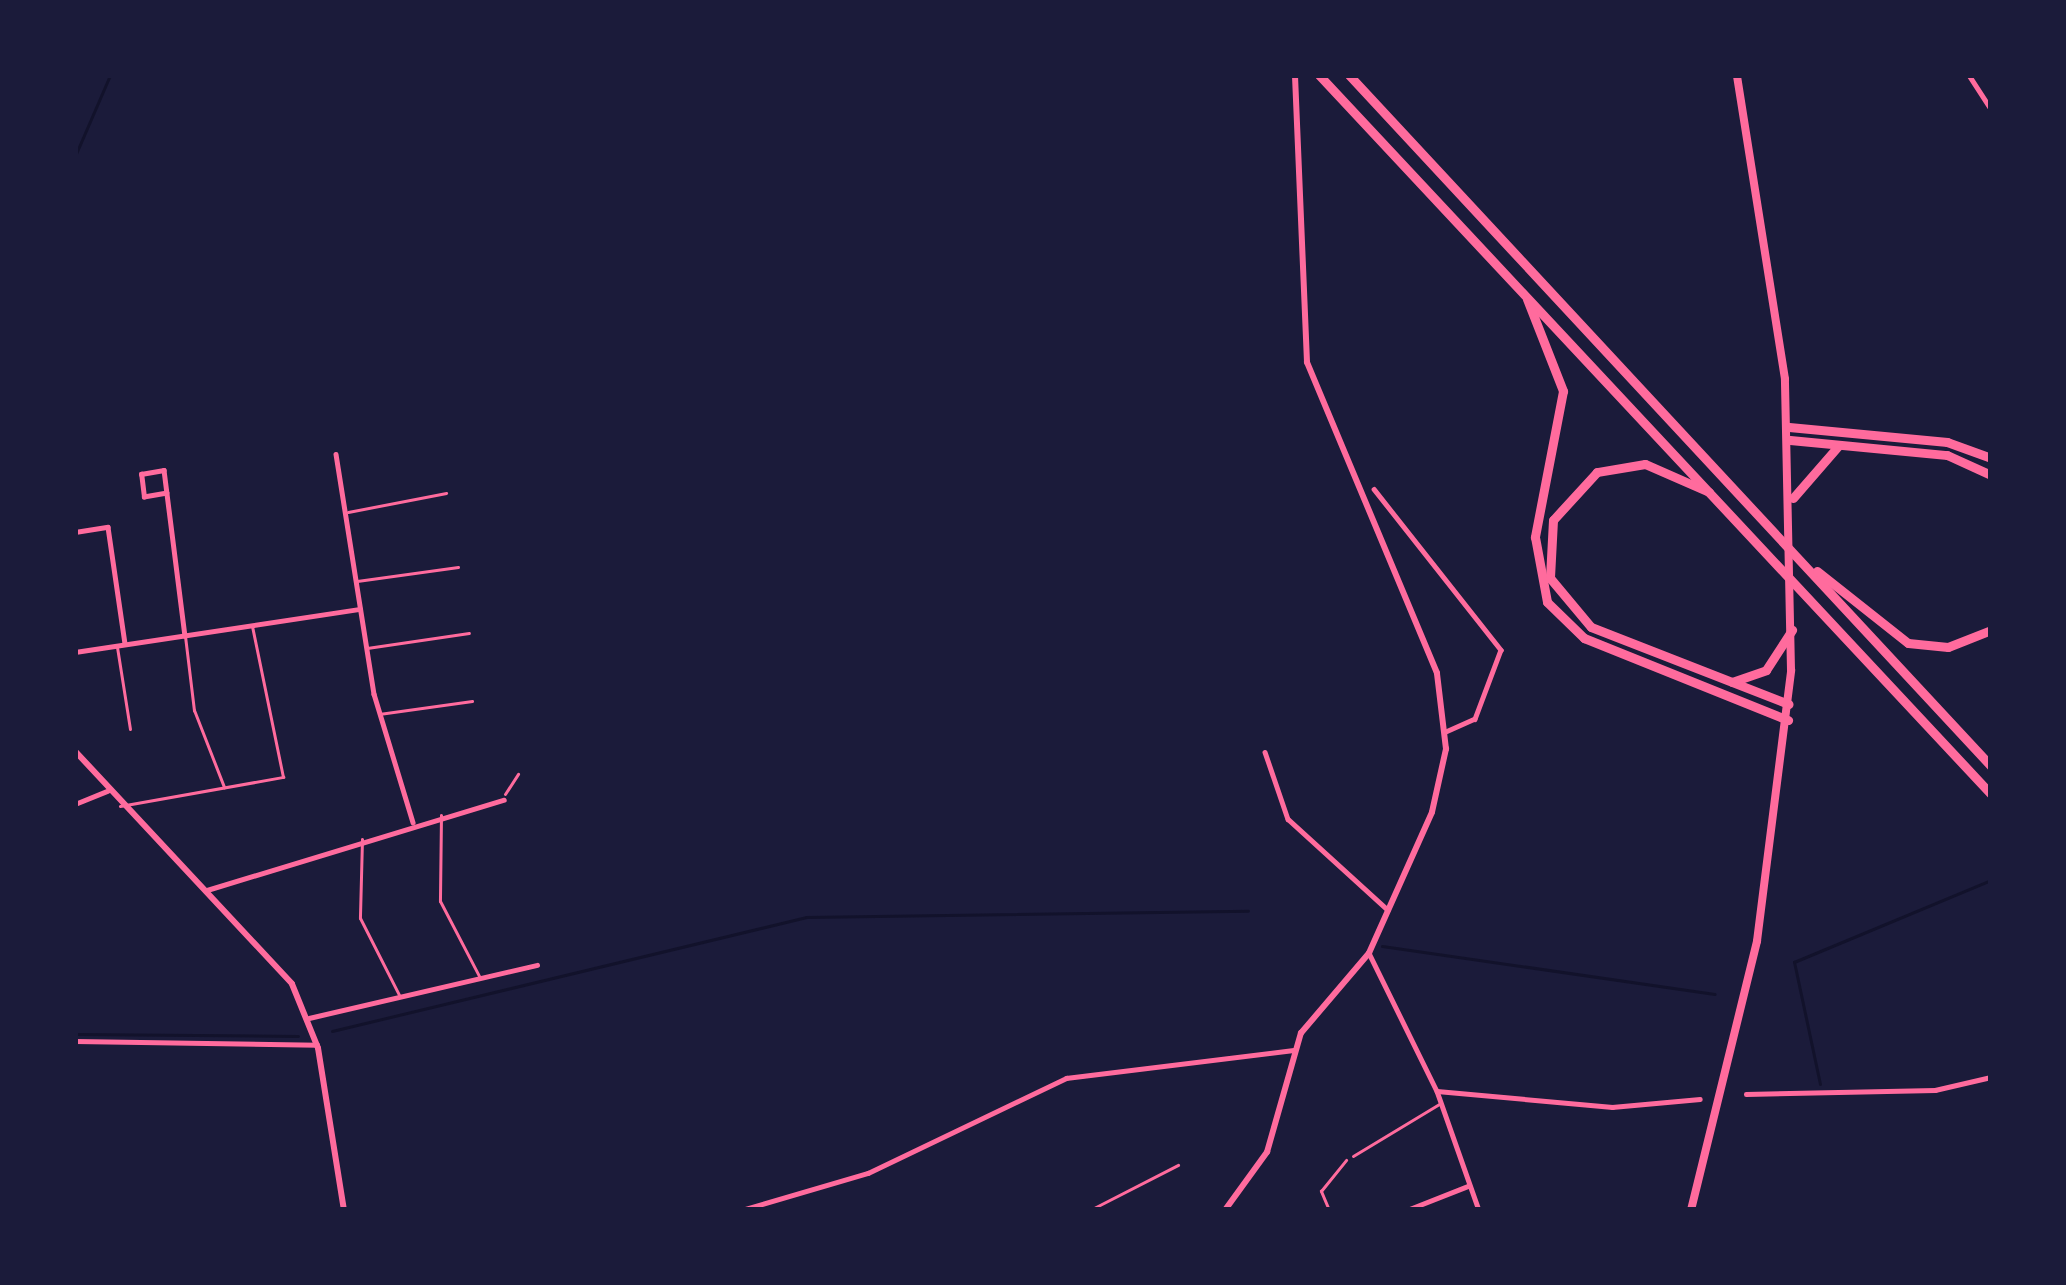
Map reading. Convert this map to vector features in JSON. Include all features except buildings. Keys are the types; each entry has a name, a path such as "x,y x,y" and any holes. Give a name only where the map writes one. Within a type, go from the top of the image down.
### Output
{"highway":[{"path":"1319,75 1991,794"},
{"path":"1349,75 1991,766"},
{"path":"1522,289 1563,391 1535,537 1547,602 1584,638 1788,719"},
{"path":"1789,427 1947,442 1991,458"},
{"path":"1790,440 1947,455 1991,475"},
{"path":"1793,498 1840,445"},
{"path":"1717,497 1659,467 1607,468 1563,501 1547,562 1584,623 1789,704"},
{"path":"1807,566 1908,644 1948,647 1991,630"},
{"path":"1728,682 1766,670 1792,630"}],"main road":[{"path":"1690,1210 1746,1000 1789,704 1793,498 1789,427 1737,75"}],"street":[{"path":"1226,1210 1272,1141 1293,1050 1369,953 1436,802 1446,730 1437,673 1311,379 1295,75"},
{"path":"1969,75 1991,109"},
{"path":"336,454 378,714 413,822"},
{"path":"167,494 144,496 141,474 164,470 185,636"},
{"path":"1374,489 1501,650 1475,719 1446,730"},
{"path":"75,532 108,527 121,645"},
{"path":"75,652 360,609"},
{"path":"75,752 120,806 267,949 309,1018 344,1210"},
{"path":"1265,752 1288,819 1388,910"},
{"path":"75,804 106,791"},
{"path":"207,890 413,822 504,800"},
{"path":"1369,953 1443,1102 1479,1210"},
{"path":"309,1018 537,964"},
{"path":"75,1041 317,1045"},
{"path":"742,1210 868,1173 1066,1078 1293,1050"},
{"path":"1746,1094 1935,1090 1991,1077"},
{"path":"1437,1090 1612,1107 1700,1099"},
{"path":"1407,1210 1471,1186"}],"lane":[{"path":"345,512 446,493"},
{"path":"356,581 458,567"},
{"path":"120,806 284,774 252,626"},
{"path":"366,648 469,633"},
{"path":"185,636 195,712 225,789"},
{"path":"121,645 130,729"},
{"path":"378,714 472,701"},
{"path":"441,815 440,901 480,978"},
{"path":"362,839 360,918 400,997"},
{"path":"1353,1156 1443,1102"},
{"path":"1090,1210 1178,1165"}],"path":[{"path":"504,800 518,774"},
{"path":"1329,1210 1322,1189 1353,1156"}],"waterway":[{"path":"75,156 110,75"},
{"path":"1820,1084 1794,962 1991,880"},
{"path":"332,1031 806,917 1248,911"},
{"path":"1382,946 1715,994"},
{"path":"75,1034 298,1036"}]}
